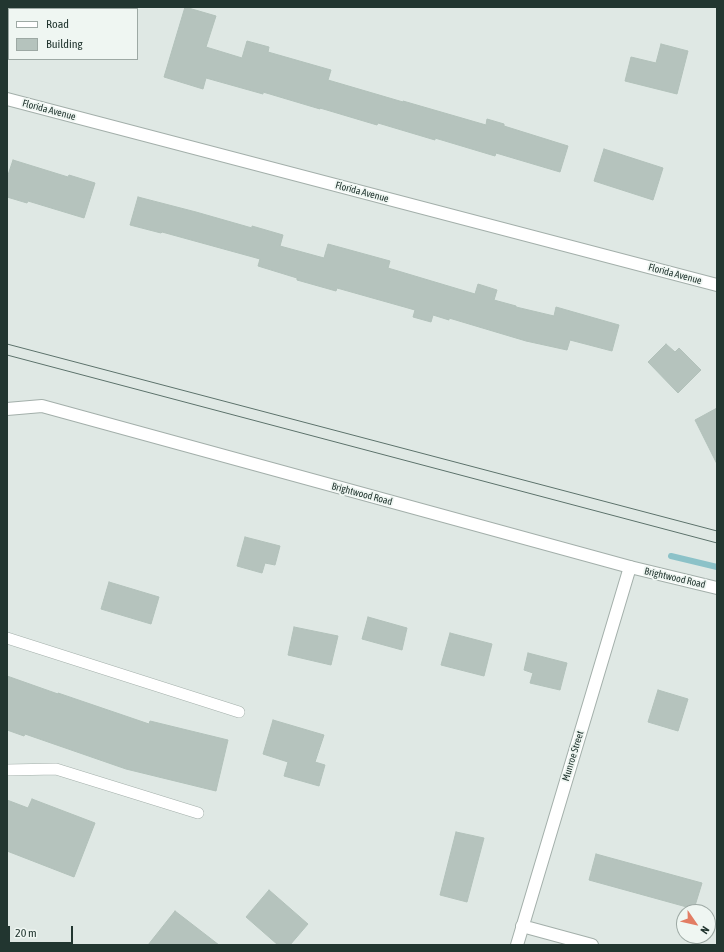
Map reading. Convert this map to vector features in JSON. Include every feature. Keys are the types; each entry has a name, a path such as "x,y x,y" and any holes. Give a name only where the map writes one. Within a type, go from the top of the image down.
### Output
{"street":[{"name":"Florida Avenue","path":"7,99 717,285"},
{"name":"Brightwood Road","path":"7,409 42,406 630,567 717,588"},
{"name":"Munroe Street","path":"517,945 630,567"},
{"path":"522,926 592,945"}],"lane":[{"path":"7,638 239,712"},
{"path":"7,770 56,769 198,813"}],"building":[{"path":"185,7 216,16 206,47 242,58 247,41 269,47 268,52 331,70 328,80 486,125 487,119 504,124 504,126 568,146 560,172 496,153 495,156 435,138 435,140 378,123 377,125 263,92 263,94 206,78 203,89 164,77"},
{"path":"661,44 688,51 677,94 625,81 631,57 656,63"},
{"path":"604,149 663,168 653,200 594,181"},
{"path":"13,160 68,177 69,175 95,183 84,218 28,201 27,203 7,197 7,178"},
{"path":"138,197 283,235 280,246 324,258 328,244 390,261 388,268 475,294 478,284 497,290 494,300 516,307 554,316 556,307 619,325 612,351 570,340 567,350 526,341 449,318 449,320 433,315 431,322 413,317 415,310 337,288 336,291 297,280 297,278 258,266 260,259 162,232 130,225"},
{"path":"666,344 675,352 679,348 701,370 678,393 648,362"},
{"path":"717,408 717,464 695,420"},
{"path":"245,537 280,546 275,565 265,563 262,573 237,566"},
{"path":"109,582 159,597 151,624 101,609"},
{"path":"368,617 407,628 402,650 362,639"},
{"path":"294,627 338,636 331,665 288,655"},
{"path":"450,633 492,644 484,676 441,665"},
{"path":"528,653 567,663 560,690 530,683 533,673 524,670"},
{"path":"7,676 149,724 150,721 228,740 216,791 126,769 25,734 24,736 7,730"},
{"path":"658,690 688,699 678,731 648,722"},
{"path":"273,720 324,735 315,762 325,765 319,786 284,776 288,762 263,754"},
{"path":"32,799 95,823 74,877 7,851 7,800 28,808"},
{"path":"456,832 484,838 467,902 440,895"},
{"path":"596,854 702,883 696,904 676,904 589,880"},
{"path":"269,890 308,924 290,945 278,945 246,917"},
{"path":"175,911 219,945 148,945"}],"waterway":[{"path":"671,556 717,567"}],"tram line":[{"path":"7,344 717,531"},
{"path":"7,355 717,543"}]}
